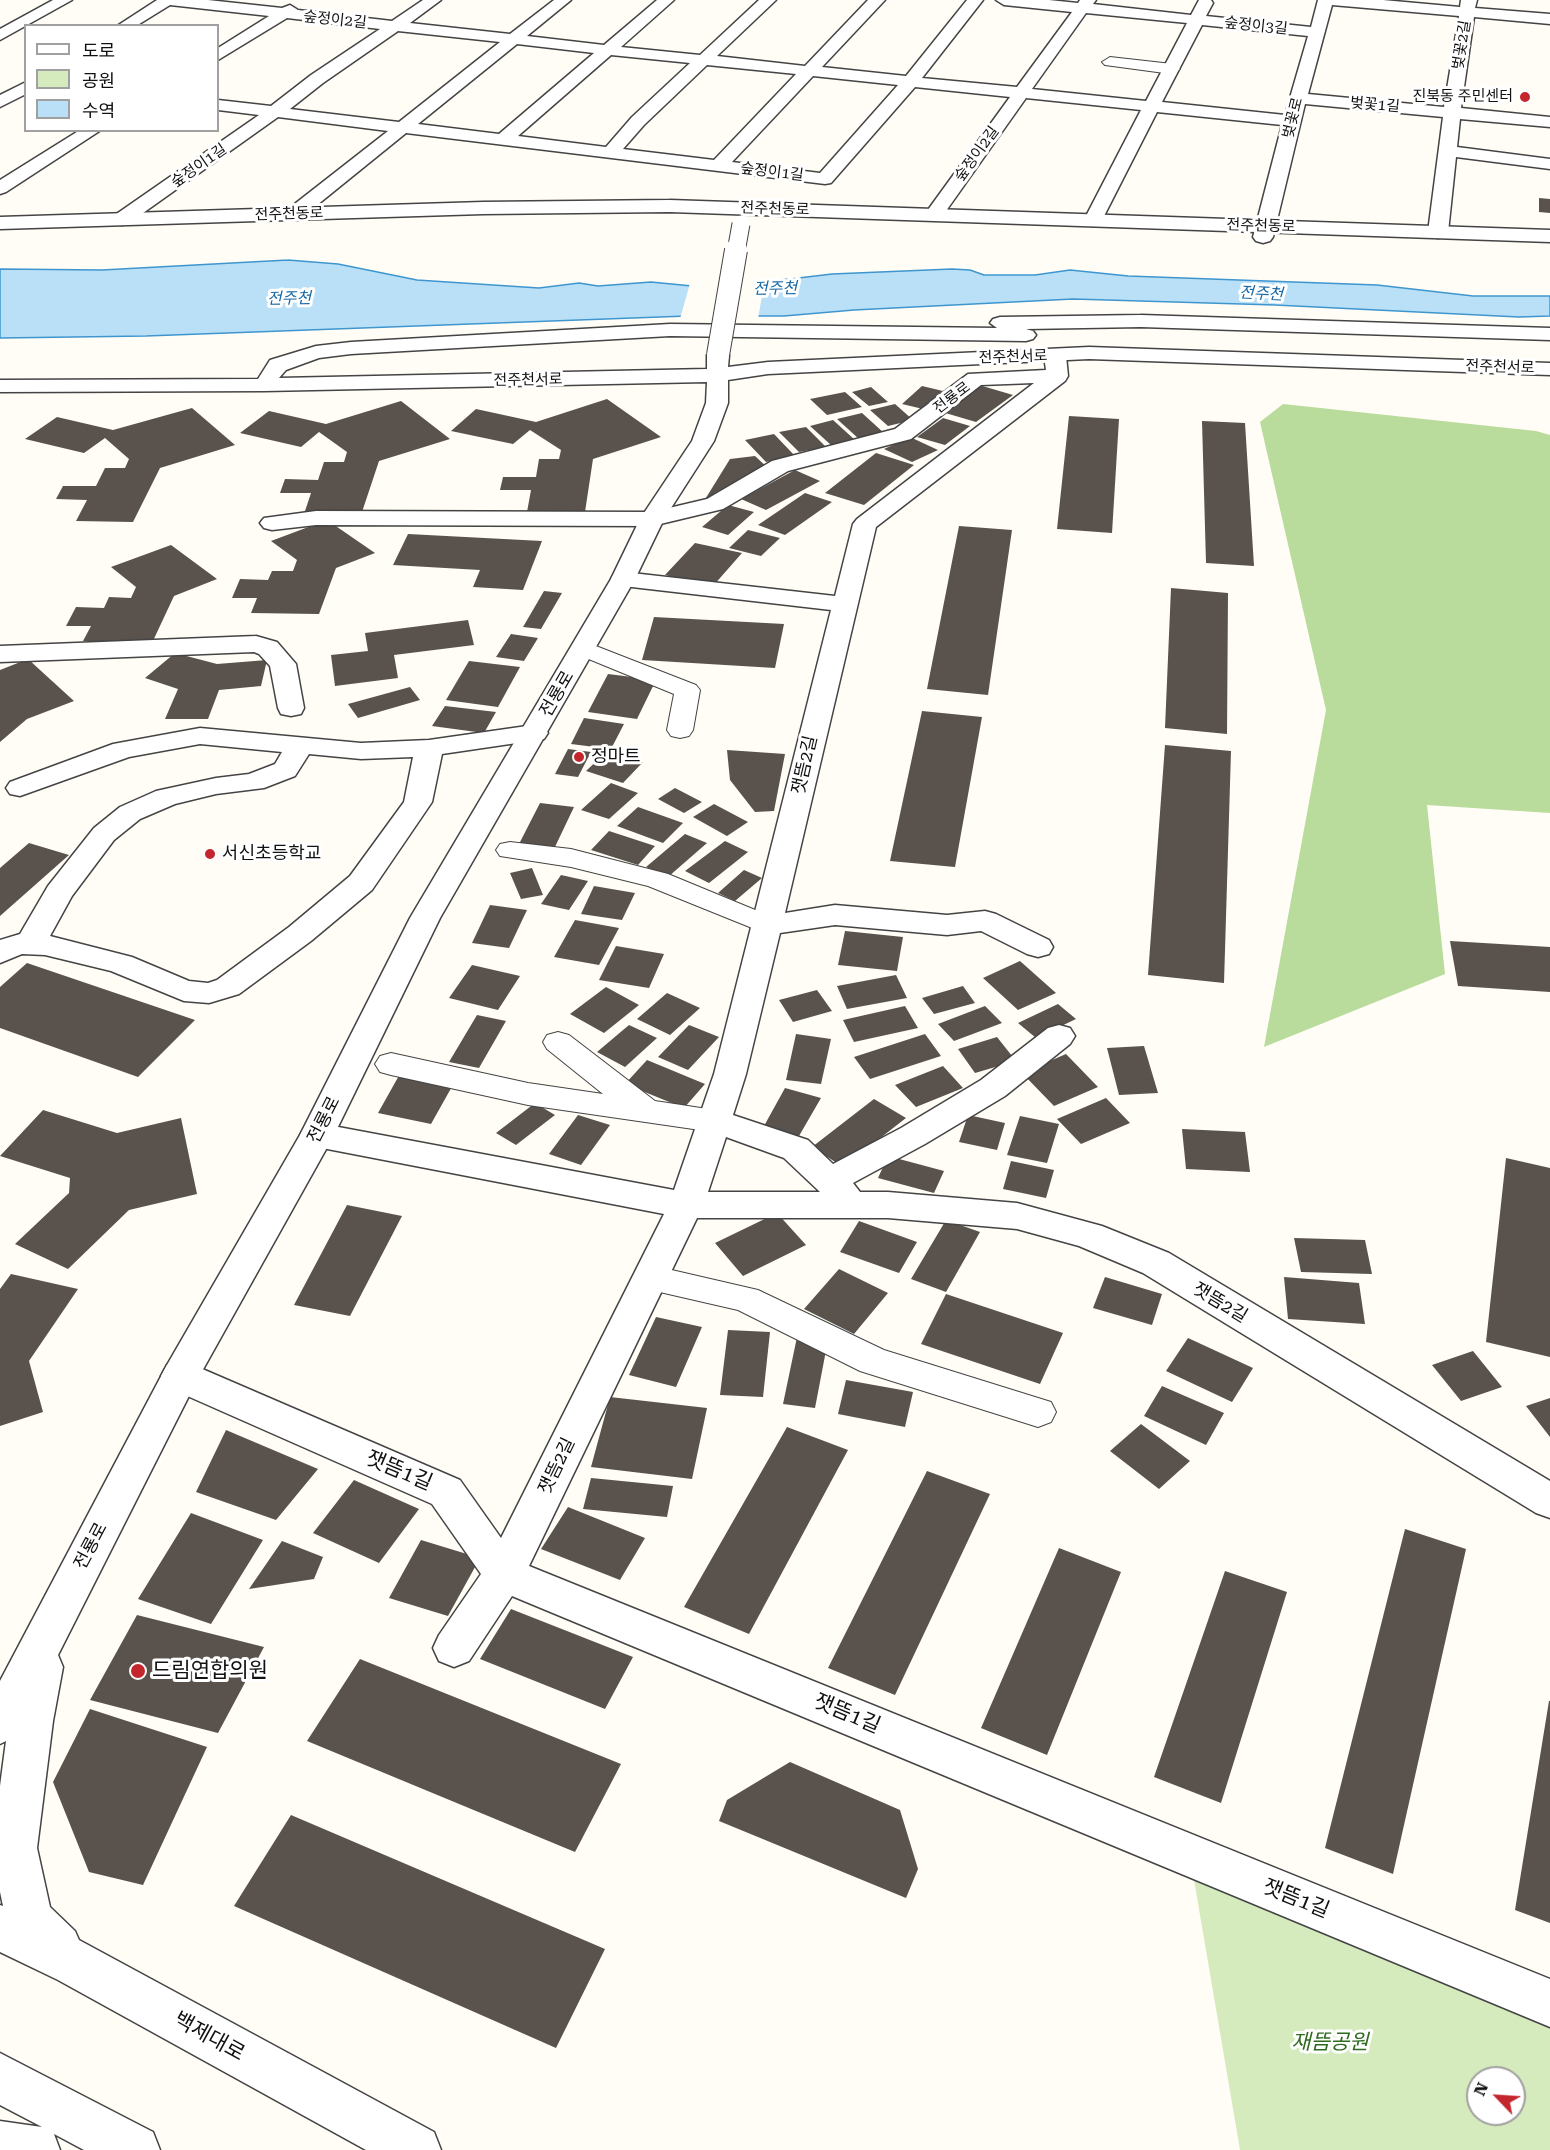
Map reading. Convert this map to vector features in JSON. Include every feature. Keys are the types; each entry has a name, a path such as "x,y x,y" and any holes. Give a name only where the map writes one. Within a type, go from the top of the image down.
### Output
{"street":[{"path":"0,35 63,0"},
{"name":"숲정이2길","path":"127,24 168,0 608,50 1292,121"},
{"path":"219,54 305,0"},
{"name":"숲정이2길","path":"317,79 433,0"},
{"path":"294,214 563,0"},
{"path":"504,139 666,0"},
{"path":"810,71 877,0"},
{"path":"910,82 975,0"},
{"name":"숲정이3길","path":"1004,0 1086,4 1196,20 1316,32"},
{"name":"숲정이3길","path":"1172,69 1206,0"},
{"name":"벚꽃2길","path":"1327,0 1468,6 1550,19"},
{"name":"벚꽃로","path":"1264,232 1298,98 1327,0"},
{"name":"숲정이2길","path":"934,214 1086,4"},
{"path":"611,152 638,121 762,5"},
{"name":"벚꽃2길","path":"1452,113 1468,6"},
{"path":"1093,220 1172,69 1110,62"},
{"name":"숲정이1길","path":"719,165 810,71"},
{"name":"숲정이1길","path":"122,219 275,112 317,79"},
{"name":"숲정이1길","path":"219,105 825,178 910,82"},
{"path":"0,102 24,88"},
{"name":"벚꽃1길","path":"1298,98 1550,122"},
{"path":"1438,232 1452,113"},
{"path":"0,188 90,132"},
{"path":"1448,152 1550,164"},
{"name":"전주천동로","path":"0,223 483,208 670,206 742,217 1264,232 1550,246"},
{"name":"전주천동로","path":"0,231 472,216 742,217 934,214 1093,220 1264,232 1438,232 1550,236"},
{"name":"전룡로","path":"0,1724 180,1377 317,1135 425,918 623,579 652,519 703,441 717,403 718,365 742,217"},
{"path":"857,333 900,326 1142,321 1550,334"},
{"path":"264,385 278,365 316,352 351,348 670,330 1120,338 1133,355"},
{"name":"전주천서로","path":"843,604 865,524 1056,366 1089,353 1550,369"},
{"name":"전주천서로","path":"0,386 264,385 718,365 768,368 1056,366"},
{"name":"전룡로","path":"652,519 715,504 780,466 903,434 976,379 1056,366"},
{"path":"272,523 316,518 652,519"},
{"path":"623,579 843,604"},
{"name":"잿뜸2길","path":"454,1648 504,1574 686,1204 730,1074 843,604"},
{"path":"0,654 256,644 268,648 283,664 291,708"},
{"path":"583,648 687,690 680,730"},
{"path":"20,788 123,750 200,736 361,751 429,748 534,733"},
{"path":"30,944 59,892 104,834 130,813 166,797 216,786 254,782 285,770 300,746"},
{"path":"0,953 17,944 45,945 120,964 184,991 209,993 228,987 300,934 361,883 418,802 429,748"},
{"path":"510,850 571,858 658,880 767,925 835,915 947,925 985,921 1038,947"},
{"path":"829,1181 913,1136 993,1088 1059,1036"},
{"path":"558,1042 647,1111"},
{"path":"392,1065 528,1094 714,1121 796,1149 854,1205"},
{"name":"잿뜸2길","path":"317,1135 686,1204 888,1205 1017,1216 1098,1239 1156,1263 1550,1501"},
{"path":"650,1278 746,1299 873,1361 1038,1412"},
{"name":"잿뜸1길","path":"180,1377 446,1492 504,1574 1550,2003"},
{"path":"0,1690 47,1632"},
{"path":"47,1632 31,1721 14,1848 29,1919 75,1963"},
{"name":"백제대로","path":"0,1928 75,1963 416,2150"},
{"path":"0,2078 135,2150"},
{"path":"0,2146 34,2150"}],"green space":[{"path":"1283,404 1536,431 1550,435 1550,813 1427,805 1445,974 1264,1047 1326,710 1260,422"},
{"name":"재뜸공원","path":"1192,1868 1550,2022 1550,2150 1240,2150"}],"water":[{"name":"전주천","path":"288,260 338,264 417,280 539,288 579,283 598,286 651,282 692,286 832,274 952,269 970,270 984,275 1035,275 1070,270 1128,276 1377,285 1473,296 1550,296 1550,316 1519,317 1275,305 1073,299 854,310 784,316 687,316 146,336 0,338 0,269 102,270"}],"pier":[{"path":"765,278 758,319 680,319 690,283"}],"building":[{"path":"1539,198 1550,199 1550,213 1539,212"},
{"path":"979,385 1013,395 976,422 942,412"},
{"path":"922,386 943,391 923,409 902,404"},
{"path":"871,387 888,402 869,406 852,392"},
{"path":"845,392 862,407 827,415 810,399"},
{"path":"607,399 661,437 593,459 585,512 527,512 531,490 500,490 503,477 536,477 539,459 559,459 561,450 530,430 513,444 451,431 476,409 536,422"},
{"path":"401,401 450,439 379,461 361,515 304,514 311,493 280,493 285,479 318,480 324,462 344,462 347,452 319,432 301,447 240,433 269,411 326,424"},
{"path":"895,404 913,420 888,426 870,410"},
{"path":"192,408 235,445 160,468 133,522 76,521 87,500 56,499 63,486 96,486 105,468 125,468 129,459 105,438 84,453 25,439 57,417 113,430"},
{"path":"862,413 884,433 859,439 837,419"},
{"path":"1069,416 1119,419 1112,533 1057,529"},
{"path":"943,418 970,426 945,445 917,437"},
{"path":"833,420 855,440 831,445 810,426"},
{"path":"1202,421 1245,423 1254,566 1206,563"},
{"path":"806,427 826,447 799,452 779,432"},
{"path":"774,434 795,456 766,462 745,440"},
{"path":"910,437 938,450 912,462 884,449"},
{"path":"876,453 914,465 864,505 825,493"},
{"path":"755,456 769,469 704,501 730,459"},
{"path":"795,470 820,481 766,510 741,499"},
{"path":"805,493 832,502 785,535 758,525"},
{"path":"728,505 754,512 728,535 702,527"},
{"path":"327,520 375,553 336,568 319,614 251,613 257,598 232,598 240,579 268,580 272,571 293,571 297,560 271,541"},
{"path":"959,526 1012,530 988,695 927,689"},
{"path":"748,530 780,538 761,556 729,548"},
{"path":"408,534 542,541 523,590 473,587 480,570 393,565"},
{"path":"695,543 742,553 713,586 665,575"},
{"path":"171,545 217,579 174,596 152,643 83,641 91,626 66,626 76,607 104,608 109,597 131,598 136,587 111,567"},
{"path":"1171,588 1228,593 1227,734 1165,728"},
{"path":"544,591 562,593 541,629 523,627"},
{"path":"654,617 784,624 775,668 642,660"},
{"path":"468,620 474,645 394,655 398,678 335,686 331,655 368,651 365,633"},
{"path":"511,634 538,638 524,661 496,657"},
{"path":"175,653 217,664 267,660 261,686 219,690 208,719 165,719 178,689 145,678"},
{"path":"28,659 74,701 27,719 0,742 0,670"},
{"path":"469,661 520,667 498,707 446,700"},
{"path":"608,674 656,680 637,719 588,712"},
{"path":"410,687 420,700 358,718 348,704"},
{"path":"445,706 496,712 484,733 432,726"},
{"path":"922,711 982,717 955,867 890,861"},
{"path":"584,718 624,724 611,749 571,744"},
{"path":"1165,745 1231,751 1224,983 1148,975"},
{"path":"568,749 591,752 578,777 555,774"},
{"path":"727,750 785,754 774,811 755,812 730,780"},
{"path":"607,751 643,762 623,783 586,771"},
{"path":"611,783 638,793 609,819 581,810"},
{"path":"675,788 702,802 684,813 658,799"},
{"path":"540,803 574,807 554,849 519,844"},
{"path":"714,804 748,822 727,836 693,817"},
{"path":"638,807 683,823 663,843 617,826"},
{"path":"609,831 655,846 638,865 591,850"},
{"path":"685,834 707,843 668,877 646,867"},
{"path":"725,841 748,852 709,883 685,871"},
{"path":"29,843 69,855 0,916 0,868"},
{"path":"532,868 543,895 521,899 510,873"},
{"path":"744,870 762,878 735,901 718,893"},
{"path":"561,875 588,881 569,910 541,904"},
{"path":"594,886 635,893 622,920 581,914"},
{"path":"490,905 527,910 509,948 472,943"},
{"path":"575,920 619,928 599,965 554,957"},
{"path":"845,931 903,937 897,971 838,965"},
{"path":"1450,941 1550,947 1550,992 1458,986"},
{"path":"616,946 664,954 649,988 599,980"},
{"path":"1020,961 1056,993 1018,1010 983,978"},
{"path":"27,963 195,1020 138,1077 0,1028 0,987"},
{"path":"472,965 520,976 498,1010 449,998"},
{"path":"896,975 907,998 847,1009 837,986"},
{"path":"963,986 975,1003 934,1014 922,998"},
{"path":"606,987 639,1005 604,1033 570,1014"},
{"path":"817,990 832,1011 793,1022 779,1000"},
{"path":"667,993 700,1008 670,1035 637,1019"},
{"path":"1058,1004 1076,1019 1036,1038 1018,1023"},
{"path":"905,1006 918,1028 854,1042 843,1020"},
{"path":"985,1006 1002,1023 954,1041 938,1024"},
{"path":"477,1015 506,1021 479,1068 449,1062"},
{"path":"629,1025 657,1038 625,1067 597,1052"},
{"path":"689,1025 719,1037 688,1070 658,1057"},
{"path":"796,1034 831,1039 821,1084 786,1080"},
{"path":"925,1034 941,1056 870,1079 854,1057"},
{"path":"997,1037 1016,1061 975,1073 958,1049"},
{"path":"1144,1046 1158,1093 1119,1095 1107,1048"},
{"path":"1066,1054 1098,1087 1054,1106 1022,1073"},
{"path":"647,1060 705,1084 684,1108 625,1084"},
{"path":"943,1066 963,1088 916,1107 895,1085"},
{"path":"401,1072 454,1083 431,1124 378,1113"},
{"path":"785,1088 821,1098 799,1136 764,1126"},
{"path":"1106,1098 1130,1123 1081,1144 1057,1119"},
{"path":"874,1099 906,1118 843,1167 812,1147"},
{"path":"535,1103 555,1115 516,1145 496,1133"},
{"path":"43,1110 117,1133 181,1118 197,1194 129,1210 68,1269 15,1244 69,1193 70,1178 0,1156"},
{"path":"578,1115 610,1125 581,1165 549,1154"},
{"path":"968,1115 1005,1123 997,1150 959,1142"},
{"path":"1020,1116 1059,1124 1047,1163 1007,1155"},
{"path":"1182,1129 1245,1132 1250,1172 1186,1169"},
{"path":"888,1156 944,1171 934,1193 878,1178"},
{"path":"1506,1158 1550,1168 1550,1357 1486,1342"},
{"path":"1011,1161 1054,1170 1046,1198 1003,1189"},
{"path":"347,1205 402,1216 350,1316 294,1305"},
{"path":"777,1213 806,1245 743,1276 715,1243"},
{"path":"946,1220 980,1232 946,1292 911,1279"},
{"path":"859,1221 917,1242 899,1273 840,1252"},
{"path":"1294,1238 1365,1240 1372,1274 1301,1272"},
{"path":"839,1269 888,1293 854,1334 804,1309"},
{"path":"11,1274 78,1289 29,1361 43,1412 0,1426 0,1289"},
{"path":"1105,1277 1162,1294 1152,1325 1093,1308"},
{"path":"1284,1277 1359,1283 1365,1324 1288,1319"},
{"path":"946,1294 1063,1333 1040,1384 921,1344"},
{"path":"656,1317 702,1327 676,1387 629,1375"},
{"path":"728,1330 770,1332 763,1397 720,1395"},
{"path":"797,1337 828,1340 815,1408 783,1404"},
{"path":"1188,1338 1253,1368 1232,1402 1166,1371"},
{"path":"1473,1351 1502,1387 1461,1401 1432,1365"},
{"path":"846,1380 913,1392 905,1427 838,1414"},
{"path":"1162,1386 1224,1413 1206,1445 1144,1416"},
{"path":"610,1397 707,1408 692,1479 591,1467"},
{"path":"1550,1398 1550,1437 1526,1406"},
{"path":"1141,1424 1190,1461 1159,1489 1110,1451"},
{"path":"787,1427 848,1450 749,1634 684,1607"},
{"path":"226,1430 318,1469 276,1520 196,1492"},
{"path":"927,1471 990,1494 895,1695 828,1668"},
{"path":"591,1478 673,1486 667,1517 583,1509"},
{"path":"354,1480 419,1509 379,1563 313,1533"},
{"path":"568,1507 645,1538 620,1580 541,1549"},
{"path":"191,1513 263,1540 211,1624 138,1599"},
{"path":"1405,1529 1466,1549 1393,1874 1325,1848"},
{"path":"421,1540 480,1558 448,1616 389,1598"},
{"path":"282,1541 323,1557 314,1579 249,1589"},
{"path":"1059,1548 1121,1572 1047,1755 981,1728"},
{"path":"1225,1571 1287,1592 1221,1803 1154,1777"},
{"path":"511,1609 633,1657 605,1709 480,1659"},
{"path":"137,1615 264,1647 218,1733 90,1700"},
{"path":"360,1659 621,1764 575,1852 307,1741"},
{"path":"1550,1701 1550,1923 1515,1910"},
{"path":"90,1709 207,1747 143,1885 89,1872 53,1782"},
{"path":"790,1762 900,1810 918,1869 906,1898 719,1821 727,1800"},
{"path":"291,1815 605,1949 556,2048 234,1906"}],"place":[{"name":"진북동 주민센터","path":"1525,97"},
{"name":"정마트","path":"579,757"},
{"name":"서신초등학교","path":"210,854"},
{"name":"드림연합의원","path":"138,1671"}]}
